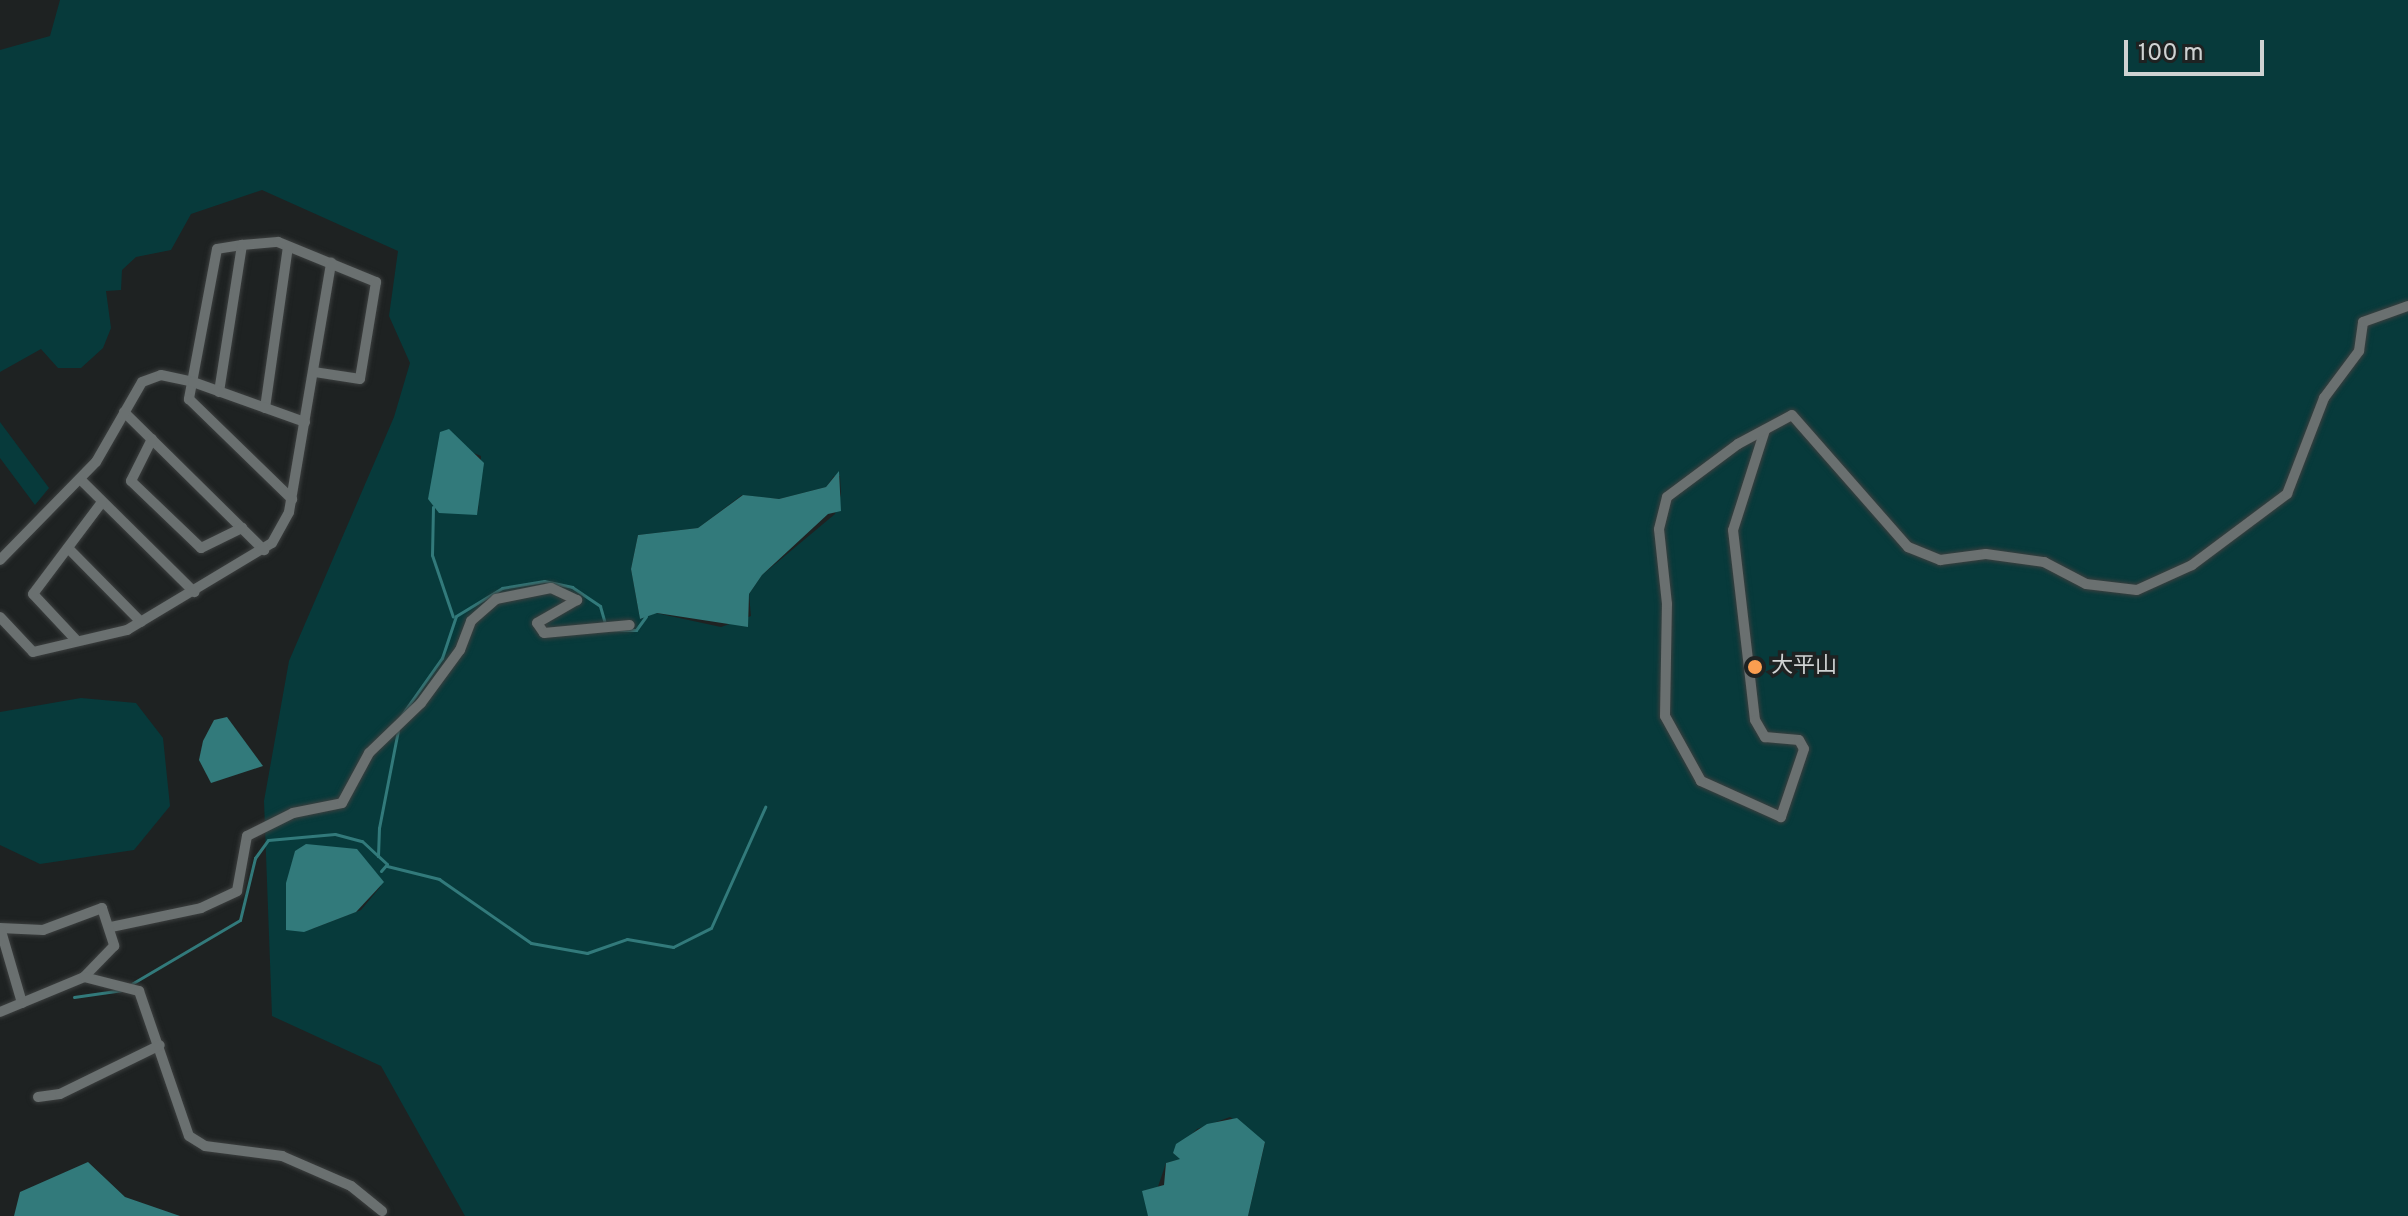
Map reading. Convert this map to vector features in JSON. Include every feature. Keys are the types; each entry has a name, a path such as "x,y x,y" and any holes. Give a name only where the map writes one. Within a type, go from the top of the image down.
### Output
{"street":[{"path":"219,392 242,245"},
{"path":"292,499 189,399 217,249 242,245 288,247 376,282 360,379 314,372"},
{"path":"265,408 288,247"},
{"path":"0,617 33,652 77,641 141,622 264,550 284,526 292,499 331,263"},
{"path":"1765,430 1733,530 1755,720 1765,737 1799,740 1804,749 1781,817 1701,781 1665,716 1660,515 1667,497 1765,430 1792,415 1890,532 1924,555 2023,558 2053,565 2086,584 2137,590 2192,565 2287,494 2324,398 2359,351 2363,322 2408,306"},
{"path":"0,560 80,479 142,382 161,375 193,382 305,422"},
{"path":"124,412 264,550"},
{"path":"152,439 131,481 201,548 242,528"},
{"path":"80,479 194,592"},
{"path":"77,641 33,594 102,502"},
{"path":"68,548 141,622"},
{"path":"111,927 201,908 237,891 247,836 293,813 342,803 369,753 397,728 457,655 471,621 496,599 563,591 577,605 541,620 538,632 630,625"},
{"path":"0,1012 22,1003 84,977 114,946 111,927 102,908 43,930 1,929 22,1003"},
{"path":"84,977 128,986 145,997 184,1127 197,1142 282,1156 351,1186 382,1211"},
{"path":"38,1097 60,1094 160,1045"}],"shaded area":[{"path":"60,0 2408,0 2408,1216 1248,1216 1265,1143 1230,1117 1197,1129 1173,1153 1181,1159 1166,1163 1148,1216 465,1216 381,1066 272,1016 264,801 289,661 394,417 410,363 389,316 398,251 262,190 191,214 171,250 136,257 122,270 121,290 106,291 111,328 103,348 81,368 58,368 41,349 0,372 0,50 50,36","holes":["439,439 481,456 478,512 437,469","834,476 840,476 841,494 835,514 762,575 749,594 751,616 721,627 656,613 640,619 631,569 638,535 698,528 742,495 779,499 826,487","295,852 381,886 361,910 312,929 291,867"]},
{"path":"0,422 49,488 35,505 0,458"},
{"path":"449,429 484,463 477,515 439,513 428,499 440,432"},
{"path":"839,471 841,511 828,514 762,575 749,594 748,627 657,613 640,619 631,569 638,535 698,528 743,495 779,499 826,487"},
{"path":"81,698 136,703 163,738 170,806 134,850 40,864 0,845 0,712"},
{"path":"227,717 263,766 211,783 199,760 203,741 214,720"},
{"path":"306,844 357,849 384,882 356,912 304,932 286,930 286,883 295,851"},
{"path":"1237,1118 1265,1142 1248,1216 1148,1216 1142,1191 1164,1185 1166,1163 1180,1159 1173,1153 1176,1144 1207,1124"},
{"path":"88,1162 125,1197 180,1216 14,1216 20,1192"}],"waterway":[{"path":"433,507 432,555 453,617"},
{"path":"396,723 442,658 456,616 502,588 544,581 572,587 600,606 605,623"},
{"path":"607,630 636,630 646,616"},
{"path":"381,871 387,864 378,856 379,828 398,730"},
{"path":"387,866 439,879 531,943 587,953 627,939 673,947 711,928 765,807"},
{"path":"128,986 240,920 255,858 268,840 335,834 362,841 378,856"},
{"path":"74,997 122,990"}],"place":[{"name":"大平山","path":"1755,667"}]}
